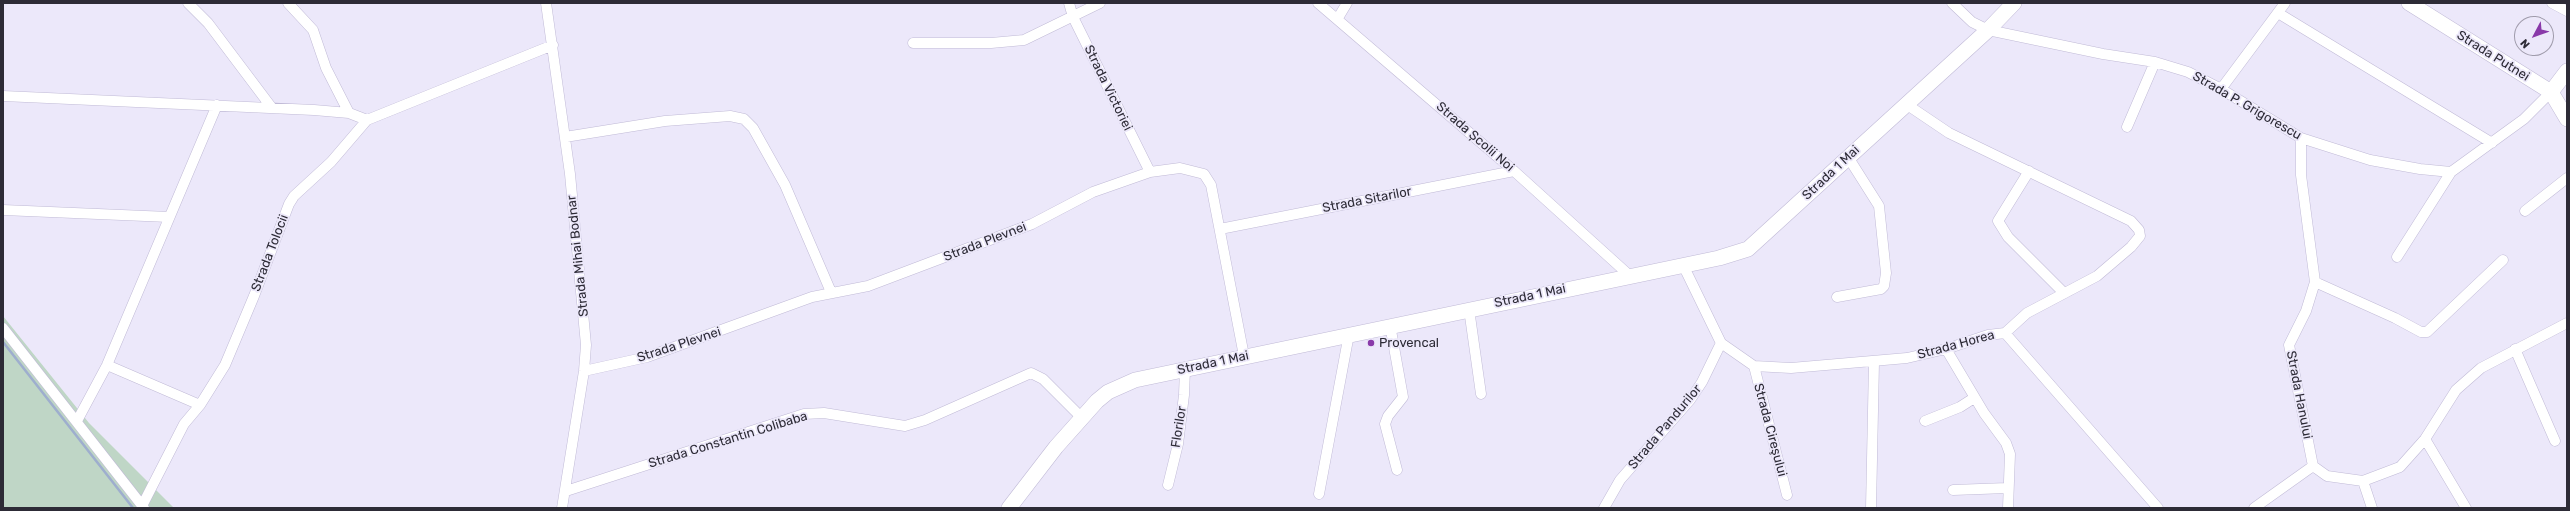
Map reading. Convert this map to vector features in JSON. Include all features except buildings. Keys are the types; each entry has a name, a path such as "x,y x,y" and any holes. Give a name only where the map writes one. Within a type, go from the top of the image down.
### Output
{"main road":[{"name":"Strada 1 Mai","path":"1009,508 1081,417 1108,392 1135,380 1629,275 1738,254 1748,249 1988,30 2014,3"},
{"name":"Strada Putnei","path":"2409,3 2551,92 2567,119"},
{"path":"2551,92 2567,71"}],"street":[{"path":"188,3 212,28 272,108"},
{"path":"288,3 313,30 326,68 349,113"},
{"name":"Strada Mihai Bodnar","path":"546,3 565,137 585,322 584,371 566,491 562,508"},
{"name":"Strada Victoriei","path":"1069,3 1073,17 1150,172"},
{"path":"913,43 991,43 1024,40 1100,3"},
{"name":"Strada Școlii Noi","path":"1318,3 1338,18 1514,171 1629,275"},
{"path":"1338,18 1347,3"},
{"name":"Strada P. Grigorescu","path":"1952,3 1972,22 1988,30 2103,54 2155,62 2188,72 2221,89 2301,138 2370,160 2451,172"},
{"path":"2221,89 2285,3"},
{"path":"2552,3 2567,11"},
{"path":"2278,13 2492,143"},
{"name":"Strada Tolocii","path":"143,507 181,429 200,405 225,365 254,296 289,204 294,196 331,162 367,120 553,45"},
{"path":"2127,128 2155,62"},
{"path":"2397,257 2451,172 2524,119 2551,92"},
{"path":"3,96 217,105 349,113 367,120"},
{"path":"1906,104 1949,133 2131,221 2139,230 2140,236 2131,247 2102,271 2027,314 2005,333"},
{"path":"77,421 107,365 217,105"},
{"path":"565,137 665,121 730,116 744,119 753,128 785,186 831,292"},
{"name":"Strada Hanului","path":"2301,138 2300,175 2315,282 2306,311 2289,345 2313,466"},
{"path":"1837,297 1881,290 1884,286 1886,273 1879,206 1848,157"},
{"name":"Strada Plevnei","path":"584,371 647,357 831,292 868,286 960,253 1032,224 1093,192 1150,172 1180,168 1204,174 1212,185 1244,356"},
{"name":"Strada Sitarilor","path":"1220,229 1514,171"},
{"path":"2029,172 1998,221 2008,237 2064,293"},
{"path":"2525,211 2567,178"},
{"path":"3,210 169,217"},
{"path":"2315,282 2395,318 2421,332 2427,332 2503,260"},
{"path":"1683,265 1721,343 1754,366"},
{"path":"1469,309 1481,394"},
{"path":"2254,508 2313,466 2327,476 2363,481 2400,467 2425,439 2456,390 2481,368 2567,323"},
{"path":"1390,325 1403,396 1388,416 1385,424 1397,470"},
{"path":"3,328 143,507"},
{"name":"Strada Horea","path":"1754,366 1791,368 1907,358 1946,349 1988,335 2005,333 2158,508"},
{"path":"1319,494 1350,334"},
{"name":"Strada Pandurilor","path":"1604,508 1625,475 1690,400 1702,382 1721,343"},
{"path":"1946,349 1974,398 2006,443 2010,454 2007,488 2008,508"},
{"path":"2515,349 2555,441"},
{"path":"1871,508 1874,362"},
{"path":"107,365 200,405"},
{"name":"Strada Cireşului","path":"1754,366 1787,495"},
{"name":"Florilor","path":"1168,485 1178,444 1184,395 1185,369"},
{"name":"Strada Constantin Colibaba","path":"566,491 804,414 824,413 905,426 925,420 1031,373 1043,379 1081,417"},
{"path":"1925,421 1960,407 1974,398"},
{"path":"2425,439 2466,508"},
{"path":"2363,481 2372,508"},
{"path":"1953,490 2007,488"}],"green space":[{"path":"3,316 89,423 174,508 3,508"}],"waterway":[{"path":"3,342 133,508"}],"place":[{"name":"Provencal","path":"1371,343"}]}
